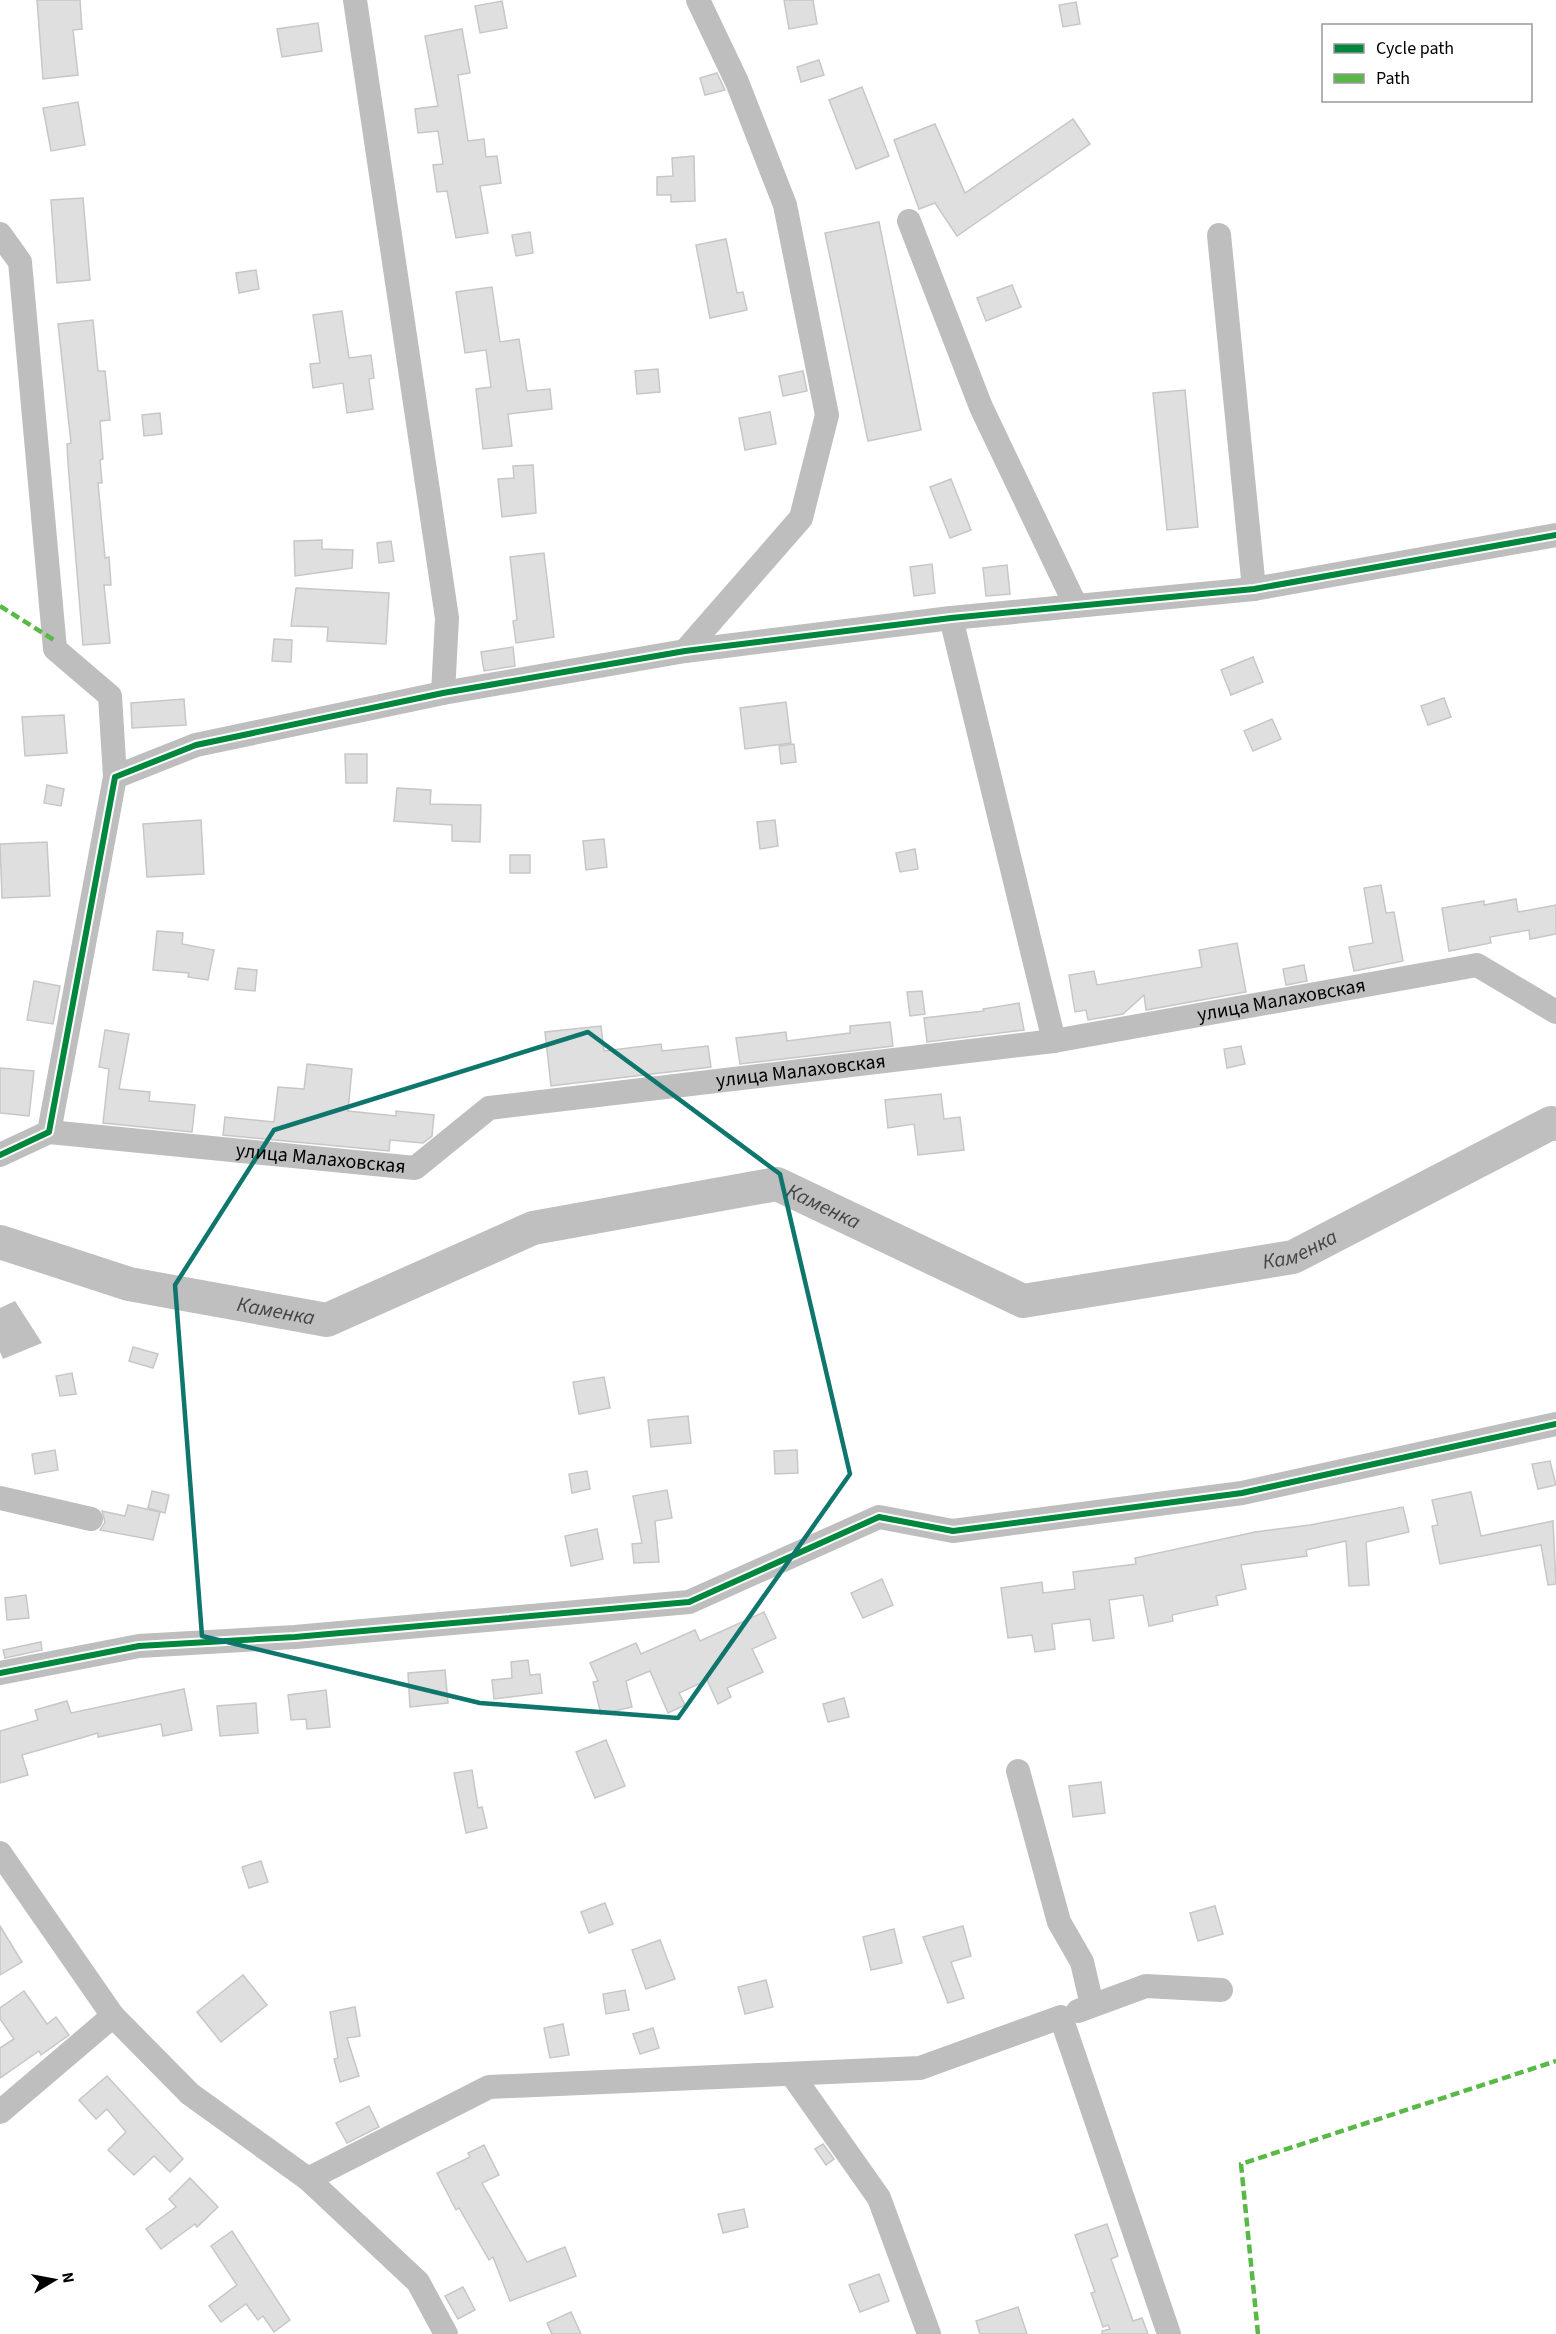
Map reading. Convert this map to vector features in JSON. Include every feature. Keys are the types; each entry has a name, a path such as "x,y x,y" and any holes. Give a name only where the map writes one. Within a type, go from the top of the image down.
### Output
{"street":[{"path":"355,0 447,618 443,693"},
{"path":"685,651 801,518 828,415 785,205 737,82 698,0"},
{"path":"909,221 981,407 1076,606"},
{"path":"0,234 20,262 55,649 110,696 115,777 49,1132 0,1155"},
{"path":"1219,235 1254,589"},
{"path":"115,777 196,745 443,693 685,651 951,618 1254,589 1556,536"},
{"path":"951,618 1054,1041"},
{"name":"улица Малаховская","path":"49,1132 416,1168 489,1108 1054,1041 1477,965 1556,1012"},
{"path":"0,1673 139,1646 295,1637 689,1602 879,1517 953,1531 1242,1493 1556,1425"},
{"path":"0,1498 91,1519"},
{"path":"1017,1771 1059,1922 1082,1962 1092,2006"},
{"path":"0,1853 113,2016 189,2094 308,2179 418,2282 446,2334"},
{"path":"308,2179 489,2087 793,2076 920,2068 1146,1986 1221,1990"},
{"path":"0,2112 113,2016"},
{"path":"1060,2017 1170,2334"},
{"path":"793,2076 879,2198 929,2334"}],"highlighted area":[{"path":"588,1032 780,1174 850,1474 678,1718 480,1703 202,1636 175,1285 274,1130"}],"shaded area":[{"path":"15,1301 42,1343 3,1359 0,1352 0,1308"}],"building":[{"path":"37,0 80,0 82,29 73,30 78,75 43,79"},
{"path":"784,0 813,0 817,24 789,29"},
{"path":"502,1 507,28 480,33 475,6"},
{"path":"1076,2 1080,24 1063,27 1059,5"},
{"path":"318,23 322,51 282,57 277,29"},
{"path":"462,29 470,73 458,75 468,141 484,139 486,157 497,156 501,183 480,186 488,233 456,238 447,191 437,192 433,165 443,164 438,131 418,133 415,109 438,106 425,36"},
{"path":"819,60 824,75 801,82 797,67"},
{"path":"717,73 725,90 705,95 700,78"},
{"path":"862,87 889,156 856,169 829,100"},
{"path":"78,102 85,145 51,151 43,108"},
{"path":"1073,119 1090,144 957,236 935,203 919,209 894,140 935,124 965,193"},
{"path":"694,156 695,201 671,202 671,195 657,195 657,177 673,176 672,158"},
{"path":"83,198 90,280 57,283 51,200"},
{"path":"879,222 921,430 868,441 825,233"},
{"path":"530,232 533,253 516,256 512,235"},
{"path":"726,239 737,293 743,292 747,310 710,318 696,245"},
{"path":"256,270 259,289 239,293 236,273"},
{"path":"1012,285 1021,307 986,321 977,298"},
{"path":"492,287 500,342 519,339 527,391 550,389 552,409 508,414 512,446 483,449 476,389 491,387 486,350 465,353 456,292"},
{"path":"342,311 349,358 371,355 374,378 369,379 373,409 347,413 343,383 313,388 310,364 320,363 313,315"},
{"path":"93,320 98,371 105,371 110,420 100,421 103,459 100,460 102,483 98,483 105,558 109,557 111,585 104,585 110,643 83,645 68,463 67,444 71,443 58,324"},
{"path":"658,369 660,392 637,394 635,371"},
{"path":"803,371 807,391 783,396 779,376"},
{"path":"1185,390 1198,527 1167,530 1153,393"},
{"path":"770,412 776,444 745,450 739,418"},
{"path":"160,413 162,434 144,436 142,415"},
{"path":"533,465 536,513 502,517 498,479 514,478 513,466"},
{"path":"951,479 971,530 950,538 930,487"},
{"path":"322,540 322,549 353,550 352,568 295,576 294,541"},
{"path":"391,541 394,561 379,563 377,543"},
{"path":"544,553 554,637 516,643 513,621 517,620 510,557"},
{"path":"932,564 935,593 914,596 910,567"},
{"path":"1007,565 1010,594 986,596 983,568"},
{"path":"296,588 389,593 386,644 327,641 328,627 291,626"},
{"path":"274,639 292,640 291,662 272,661"},
{"path":"513,647 515,666 484,671 481,652"},
{"path":"1253,657 1263,682 1231,695 1221,670"},
{"path":"1444,698 1451,717 1428,725 1421,706"},
{"path":"184,699 186,725 132,728 131,703"},
{"path":"786,702 791,743 745,749 740,708"},
{"path":"64,715 67,753 25,756 22,717"},
{"path":"1272,719 1281,739 1253,751 1244,731"},
{"path":"794,744 796,762 781,764 779,746"},
{"path":"345,754 367,754 367,783 346,783"},
{"path":"47,785 64,789 61,806 44,803"},
{"path":"397,788 431,790 430,804 481,805 480,842 452,841 452,825 394,821"},
{"path":"201,820 204,874 147,877 143,824"},
{"path":"775,820 778,846 760,849 757,822"},
{"path":"604,839 607,867 586,870 583,841"},
{"path":"47,842 50,896 2,898 0,844"},
{"path":"915,849 918,869 900,872 896,853"},
{"path":"510,855 530,855 530,873 510,873"},
{"path":"1381,885 1386,913 1394,912 1403,961 1354,971 1349,947 1373,943 1364,888"},
{"path":"1516,899 1518,912 1556,905 1556,934 1530,939 1529,930 1490,937 1491,943 1449,951 1442,908 1484,901 1484,905"},
{"path":"157,931 183,933 182,944 214,950 208,980 188,977 189,973 153,970"},
{"path":"1237,943 1246,992 1146,1010 1144,995 1123,1014 1088,1020 1086,1010 1075,1012 1069,975 1094,971 1097,985 1202,967 1199,950"},
{"path":"1304,965 1307,981 1286,985 1283,969"},
{"path":"238,968 257,970 255,991 235,989"},
{"path":"34,981 60,986 53,1024 27,1020"},
{"path":"922,991 925,1014 910,1016 907,992"},
{"path":"1019,1003 1024,1030 927,1042 924,1018 984,1011 983,1009"},
{"path":"890,1022 893,1046 740,1064 736,1038 786,1032 787,1041 850,1033 850,1026"},
{"path":"601,1026 604,1051 661,1044 662,1051 708,1046 711,1067 551,1086 545,1032"},
{"path":"105,1030 129,1034 119,1089 150,1092 149,1101 195,1105 192,1132 103,1123 109,1069 99,1067"},
{"path":"1241,1046 1245,1064 1227,1068 1224,1049"},
{"path":"307,1064 352,1069 348,1111 396,1116 396,1111 434,1115 432,1136 423,1143 390,1140 389,1151 223,1135 225,1117 274,1122 278,1087 304,1089"},
{"path":"0,1068 34,1071 29,1116 0,1113"},
{"path":"941,1094 944,1119 960,1117 964,1150 918,1155 914,1124 888,1128 885,1100"},
{"path":"133,1347 158,1354 153,1368 129,1361"},
{"path":"72,1373 76,1394 60,1396 56,1376"},
{"path":"604,1377 610,1408 579,1414 573,1382"},
{"path":"688,1416 691,1443 651,1447 648,1420"},
{"path":"55,1450 58,1470 35,1474 32,1454"},
{"path":"797,1450 798,1473 775,1474 774,1451"},
{"path":"1550,1461 1556,1485 1538,1489 1532,1464"},
{"path":"587,1471 590,1489 572,1493 569,1474"},
{"path":"667,1490 672,1518 655,1521 659,1562 634,1563 632,1544 642,1543 633,1496"},
{"path":"152,1491 169,1495 165,1513 148,1508"},
{"path":"1471,1492 1481,1536 1553,1521 1556,1584 1548,1585 1541,1545 1440,1564 1432,1526 1438,1525 1432,1500"},
{"path":"128,1505 160,1512 153,1540 100,1530 105,1522 102,1511 125,1516"},
{"path":"1403,1507 1409,1532 1366,1542 1369,1585 1349,1586 1346,1541 1306,1550 1307,1556 1241,1565 1246,1589 1216,1596 1218,1605 1172,1615 1173,1621 1149,1626 1143,1595 1109,1600 1114,1638 1093,1641 1090,1619 1052,1624 1055,1649 1035,1652 1032,1635 1008,1638 1001,1588 1042,1582 1043,1593 1075,1589 1073,1572 1136,1564 1135,1558 1255,1532 1310,1525"},
{"path":"597,1529 603,1559 571,1566 565,1536"},
{"path":"882,1579 893,1605 863,1618 851,1593"},
{"path":"26,1595 29,1618 7,1620 5,1598"},
{"path":"764,1612 776,1638 752,1649 763,1672 727,1688 731,1697 718,1704 707,1680 679,1693 685,1705 668,1713 650,1671 626,1681 632,1707 601,1714 593,1682 598,1681 590,1663 636,1643 641,1654 695,1630 700,1641"},
{"path":"41,1642 42,1650 5,1658 3,1650"},
{"path":"528,1660 530,1675 540,1674 542,1693 494,1699 492,1680 512,1678 511,1662"},
{"path":"445,1670 448,1703 410,1707 408,1673"},
{"path":"184,1689 192,1730 163,1736 161,1724 98,1737 98,1733 22,1755 28,1775 0,1783 0,1731 38,1720 35,1710 67,1701 71,1713"},
{"path":"326,1690 330,1727 307,1729 306,1719 291,1720 288,1695"},
{"path":"844,1698 849,1717 828,1722 823,1704"},
{"path":"256,1703 258,1733 220,1736 217,1706"},
{"path":"606,1740 625,1786 595,1798 576,1752"},
{"path":"472,1770 478,1808 482,1807 487,1828 466,1833 454,1773"},
{"path":"1101,1782 1105,1813 1073,1817 1069,1786"},
{"path":"261,1861 268,1882 249,1888 242,1867"},
{"path":"605,1903 613,1924 589,1933 581,1912"},
{"path":"1215,1906 1223,1934 1198,1941 1190,1913"},
{"path":"0,1926 22,1962 0,1975"},
{"path":"963,1926 971,1956 951,1962 964,1998 948,2003 923,1937"},
{"path":"894,1929 902,1963 871,1970 863,1937"},
{"path":"660,1940 675,1979 646,1989 632,1950"},
{"path":"243,1975 267,2005 221,2042 197,2012"},
{"path":"766,1980 773,2007 745,2014 738,1987"},
{"path":"625,1990 629,2010 606,2014 603,1994"},
{"path":"24,1991 47,2024 56,2017 69,2035 41,2055 39,2051 0,2078 0,2048 14,2039 0,2019 0,2008"},
{"path":"355,2007 360,2036 347,2038 359,2076 340,2082 334,2059 338,2058 330,2012"},
{"path":"563,2024 569,2055 550,2058 544,2028"},
{"path":"653,2028 659,2048 640,2054 633,2034"},
{"path":"107,2076 183,2159 170,2172 154,2156 134,2175 108,2150 126,2132 107,2109 96,2119 79,2100"},
{"path":"369,2106 379,2127 347,2143 336,2123"},
{"path":"823,2144 834,2159 826,2165 815,2149"},
{"path":"484,2145 499,2175 482,2183 527,2262 565,2247 576,2276 510,2301 493,2257 489,2260 459,2208 456,2210 437,2173 470,2157 468,2153"},
{"path":"190,2178 218,2207 197,2227 195,2224 161,2249 146,2229 176,2207 169,2199"},
{"path":"744,2209 748,2227 723,2233 718,2214"},
{"path":"1107,2224 1118,2256 1111,2259 1133,2321 1142,2318 1148,2334 1102,2334 1102,2331 1110,2329 1108,2325 1103,2327 1091,2293 1095,2292 1075,2235"},
{"path":"232,2231 290,2320 274,2332 263,2316 258,2320 246,2304 221,2322 209,2306 237,2285 211,2246"},
{"path":"879,2274 889,2301 860,2312 849,2285"},
{"path":"463,2287 475,2310 458,2319 445,2296"},
{"path":"1018,2307 1027,2334 980,2334 976,2321"},
{"path":"571,2312 581,2334 552,2334 547,2323"}],"waterway":[{"name":"Каменка","path":"0,1242 129,1284 327,1320 533,1228 777,1184 1023,1301 1293,1257 1551,1123 1556,1124"}],"marked path":[{"path":"0,606 54,640"},
{"path":"1258,2334 1241,2164 1556,2061"}],"cycle path":[{"path":"0,1155 49,1132 115,777 196,745 443,693 685,651 951,618 1254,589 1556,535"},
{"path":"0,1673 139,1646 295,1637 689,1602 879,1517 953,1531 1242,1493 1556,1424"}]}
